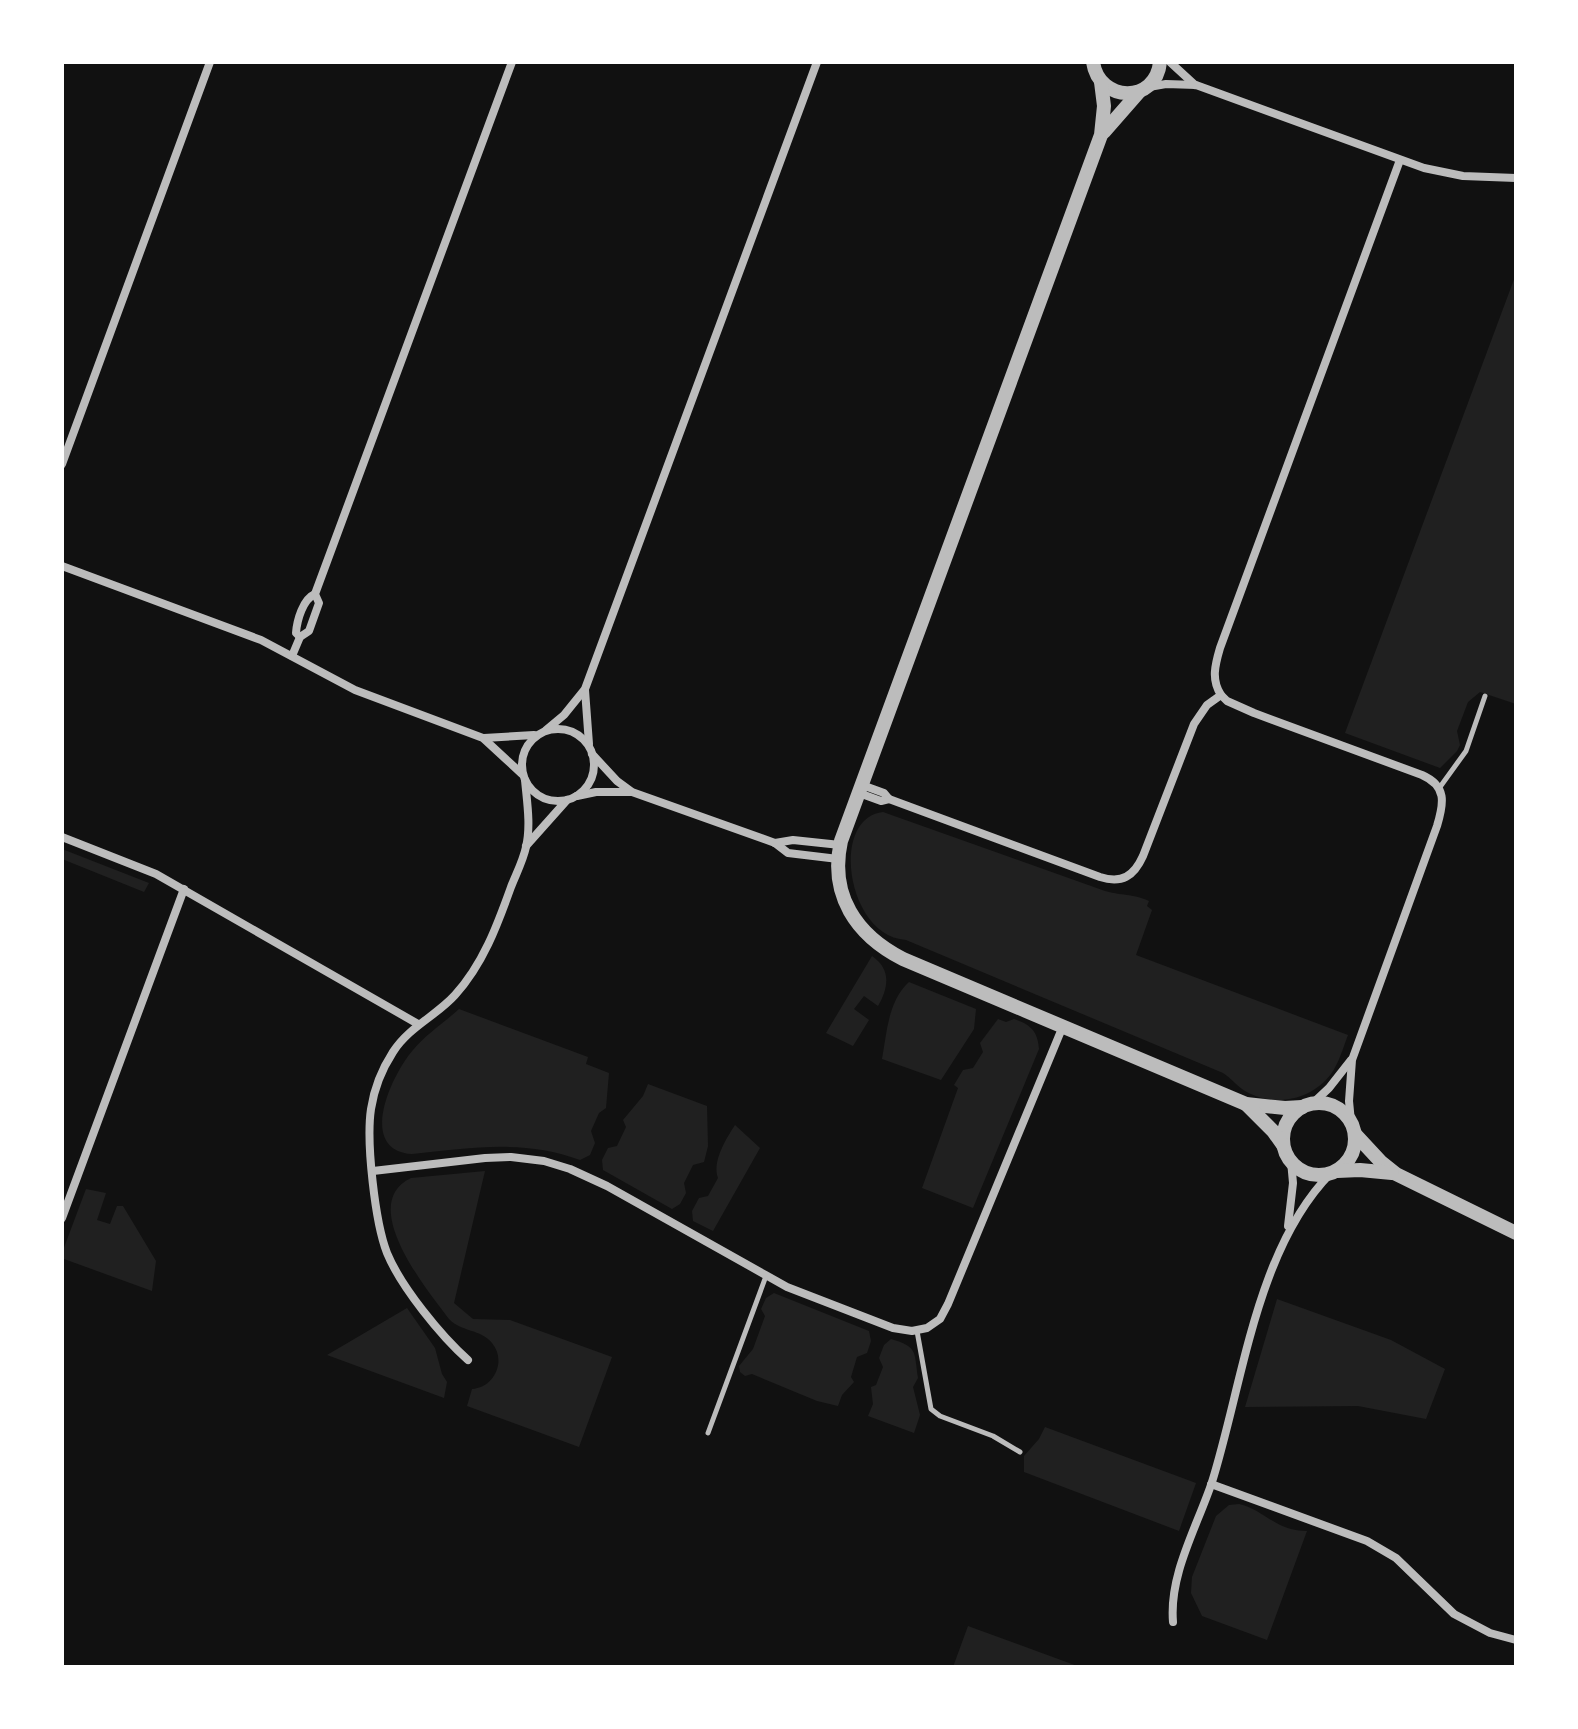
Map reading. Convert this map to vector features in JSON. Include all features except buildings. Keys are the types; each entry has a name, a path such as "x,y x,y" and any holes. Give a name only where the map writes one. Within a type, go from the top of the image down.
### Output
{"street":[{"path":"62,464 210,62"},
{"path":"292,656 300,637 309,631 319,603 315,594 512,62"},
{"path":"483,738 536,735 564,715 585,689 817,62"},
{"path":"1101,135 1155,79 1160,62"},
{"path":"1170,62 1196,85 1400,160 1463,176 1516,178"},
{"path":"1094,69 1118,93 1196,85"},
{"path":"1094,69 1104,106 1101,135 860,789 839,852 840,883 850,911 867,936 911,963 1246,1104 1284,1146 1291,1161 1293,1183 1288,1231"},
{"path":"1173,1622 1172,1608 1178,1577 1211,1484 1249,1338 1288,1231 1302,1206 1352,1155 1353,1128 1349,1101 1352,1060 1443,807 1440,787 1422,775 1227,701 1217,689 1214,673 1220,648 1400,160"},
{"path":"62,566 235,630 355,690 483,738 524,777 534,793 543,798 553,801 596,792 632,792"},
{"path":"526,847 551,815 587,786 592,777 585,689"},
{"path":"860,789 881,801 889,799 1100,877 1109,880 1125,878 1138,867 1143,856 1194,724 1207,705 1221,695"},
{"path":"546,730 568,729 579,735 617,781 632,792 775,843 788,853 839,852"},
{"path":"468,1360 445,1337 390,1260 382,1237 370,1125 374,1093 393,1052 418,1024 452,998 491,941 526,847 528,818 523,753 536,735"},
{"path":"62,837 140,866 184,889 418,1024"},
{"path":"775,843 793,840 839,852"},
{"path":"62,1218 184,889"},
{"path":"373,1171 511,1157 557,1165 607,1186 766,1276 893,1328 917,1331 940,1319 948,1304 1063,1026"},
{"path":"1284,1146 1287,1124 1331,1086 1352,1060"},
{"path":"1246,1104 1335,1106 1345,1113 1353,1128 1381,1162 1396,1174 1516,1233"},
{"path":"1291,1161 1309,1174 1360,1170 1396,1174"},
{"path":"1211,1484 1367,1541 1396,1558 1454,1614 1490,1633 1516,1640"}],"lane":[{"path":"1440,787 1466,751 1485,696"},
{"path":"708,1433 766,1276"},
{"path":"917,1331 931,1409 940,1416 993,1436 1020,1452"}],"shaded area":[{"path":"1516,274 1516,704 1480,692 1468,702 1457,731 1460,745 1440,768 1345,733"},
{"path":"883,812 1105,891 1149,901 1147,906 1152,910 1136,955 1348,1035 1334,1070 1312,1091 1301,1096 1265,1099 1242,1089 1223,1073 886,934 870,920 859,900 852,877 851,854 856,834 866,819"},
{"path":"62,849 149,883 144,892 62,859"},
{"path":"872,956 885,973 886,985 878,1006 864,996 854,1009 869,1020 853,1046 826,1033"},
{"path":"909,982 976,1009 974,1029 941,1080 882,1059 893,1008"},
{"path":"459,1009 588,1057 586,1064 609,1073 606,1108 599,1113 591,1131 595,1143 590,1155 580,1160 559,1153 518,1147 412,1154 395,1149 386,1139 382,1126 384,1110 396,1076 418,1044"},
{"path":"998,1019 1025,1023 1035,1033 1039,1049 973,1208 922,1188 958,1088 954,1085 963,1070 973,1068 983,1052 980,1043"},
{"path":"648,1084 707,1106 708,1146 704,1162 693,1165 684,1183 686,1193 680,1204 672,1209 603,1170 602,1160 608,1148 617,1146 626,1127 623,1120 643,1096"},
{"path":"735,1125 760,1148 713,1231 693,1221 692,1211 699,1198 708,1196 718,1178 718,1157"},
{"path":"485,1171 454,1303 473,1319 510,1320 612,1357 579,1447 467,1406 472,1389 487,1384 496,1372 496,1350 487,1338 449,1319 413,1269 393,1227 391,1207 396,1190 411,1178"},
{"path":"86,1189 106,1193 97,1220 110,1224 117,1206 123,1206 156,1261 152,1291 64,1259 62,1264 62,1253"},
{"path":"774,1293 869,1331 871,1341 867,1353 857,1357 851,1377 854,1382 842,1395 838,1406 740,1372 739,1366 753,1349 765,1316 761,1309 766,1298"},
{"path":"1277,1299 1391,1340 1445,1369 1426,1419 1358,1406 1245,1407"},
{"path":"407,1308 435,1348 447,1382 444,1398 327,1355"},
{"path":"891,1339 906,1345 915,1356 918,1378 913,1387 920,1415 914,1433 868,1416 873,1404 871,1387 876,1385 883,1367 879,1358 884,1345"},
{"path":"1045,1427 1196,1483 1179,1531 1024,1472 1024,1456"},
{"path":"1239,1504 1287,1528 1307,1531 1267,1640 1202,1616 1191,1593 1192,1577 1216,1516 1229,1505"},
{"path":"968,1626 1080,1667 953,1667"}]}
